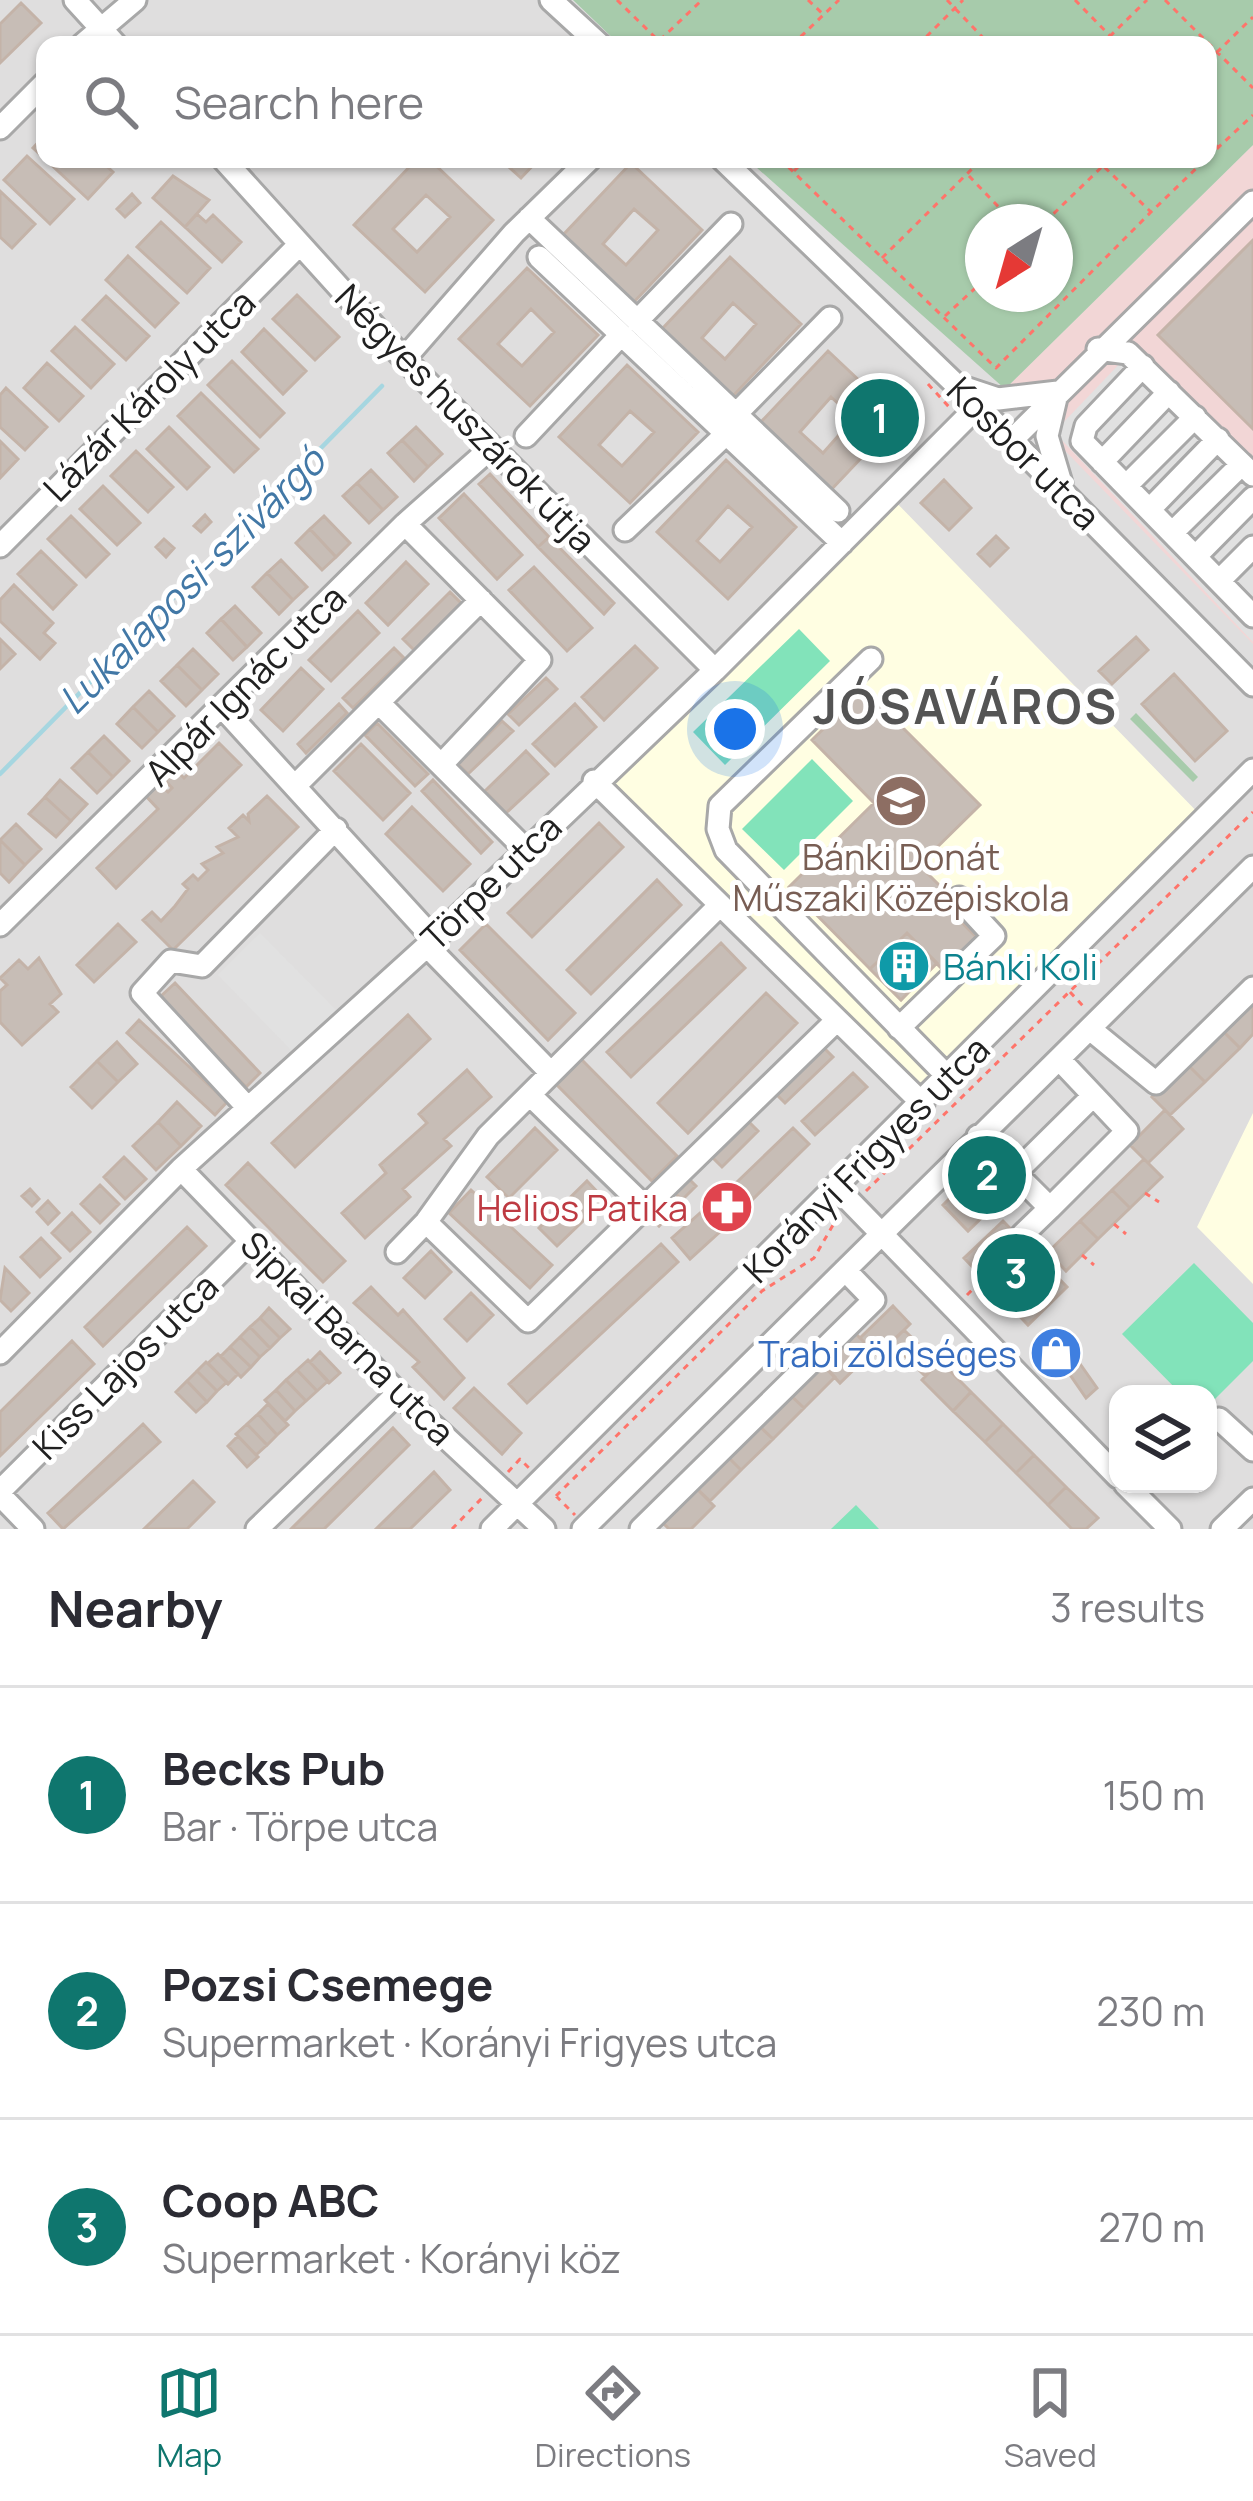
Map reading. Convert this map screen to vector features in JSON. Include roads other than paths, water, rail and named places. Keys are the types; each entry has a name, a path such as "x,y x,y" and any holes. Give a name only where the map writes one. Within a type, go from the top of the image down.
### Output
{"street":[{"path":"75,0 108,36"},
{"path":"92,36 134,0"},
{"path":"551,0 590,36"},
{"path":"0,128 36,91"},
{"name":"Négyes huszárok útja","path":"231,168 404,359 715,670"},
{"path":"404,359 529,218 581,168"},
{"name":"Kosbor utca","path":"731,168 1221,648"},
{"path":"1012,440 1098,349 1253,202"},
{"path":"529,218 629,328"},
{"path":"526,436 731,224"},
{"name":"Lázár Károly utca","path":"0,546 299,245"},
{"path":"539,257 629,328 732,424 838,511"},
{"path":"625,530 830,318"},
{"path":"1098,349 1128,353 1247,469 1173,532"},
{"path":"1142,366 1080,435 1251,611"},
{"path":"954,382 998,399 1058,392"},
{"path":"1058,392 1048,436 1051,460 1067,495"},
{"path":"1102,462 1169,392"},
{"name":"Törpe utca","path":"0,1353 181,1168 430,943 715,670 978,406"},
{"path":"1126,486 1195,417"},
{"path":"732,424 842,543"},
{"path":"1150,509 1218,440"},
{"name":"Alpár Ignác utca","path":"0,925 405,524 492,447"},
{"path":"1196,556 1253,498"},
{"path":"405,524 540,659 443,763"},
{"path":"1220,580 1253,547"},
{"path":"297,784 481,600"},
{"path":"1221,648 1253,672"},
{"path":"1221,648 1253,685"},
{"path":"871,659 720,806 718,829 726,850 950,1078"},
{"path":"379,704 526,850"},
{"path":"224,708 297,784 430,943 550,1072"},
{"name":"Korányi Frigyes utca","path":"492,1529 1248,780"},
{"path":"594,781 922,1104"},
{"path":"248,1108 142,993 171,962 202,966 336,829"},
{"name":"Korányi Frigyes utca","path":"583,1529 1253,867"},
{"path":"899,1028 994,935 959,898"},
{"path":"397,1252 426,1222 488,1136 718,907"},
{"path":"1094,1025 1156,1083 1253,988"},
{"path":"426,1222 528,1321 835,1022"},
{"path":"1022,1235 1127,1131 1059,1059"},
{"path":"530,1095 644,1206"},
{"path":"1015,1174 1093,1096"},
{"path":"978,1136 1050,1208"},
{"name":"Sipkai Barna utca","path":"181,1168 398,1393 544,1529"},
{"path":"836,1186 1109,1468"},
{"name":"Kiss Lajos utca","path":"33,1529 0,1493 250,1242"},
{"path":"641,1529 874,1300 845,1270"},
{"path":"257,1529 398,1393"},
{"path":"1219,1419 1253,1450"},
{"path":"1134,1493 1170,1529"},
{"path":"1222,1529 1253,1498"}],"waterway":[{"name":"Lukalaposi-szivárgó","path":"0,774 382,386"}],"place":[{"name":"Becks Pub","path":"880,418"},
{"name":"Bánki Donát Műszaki Középiskola","path":"901,801"},
{"name":"Bánki Koli","path":"904,966"},
{"name":"Pozsi Csemege","path":"987,1175"},
{"name":"Helios Patika","path":"727,1207"},
{"name":"Coop ABC","path":"1016,1273"},
{"name":"Trabi zöldséges","path":"1056,1353"}],"district":[{"name":"JÓSAVÁROS","path":"966,705"}]}
